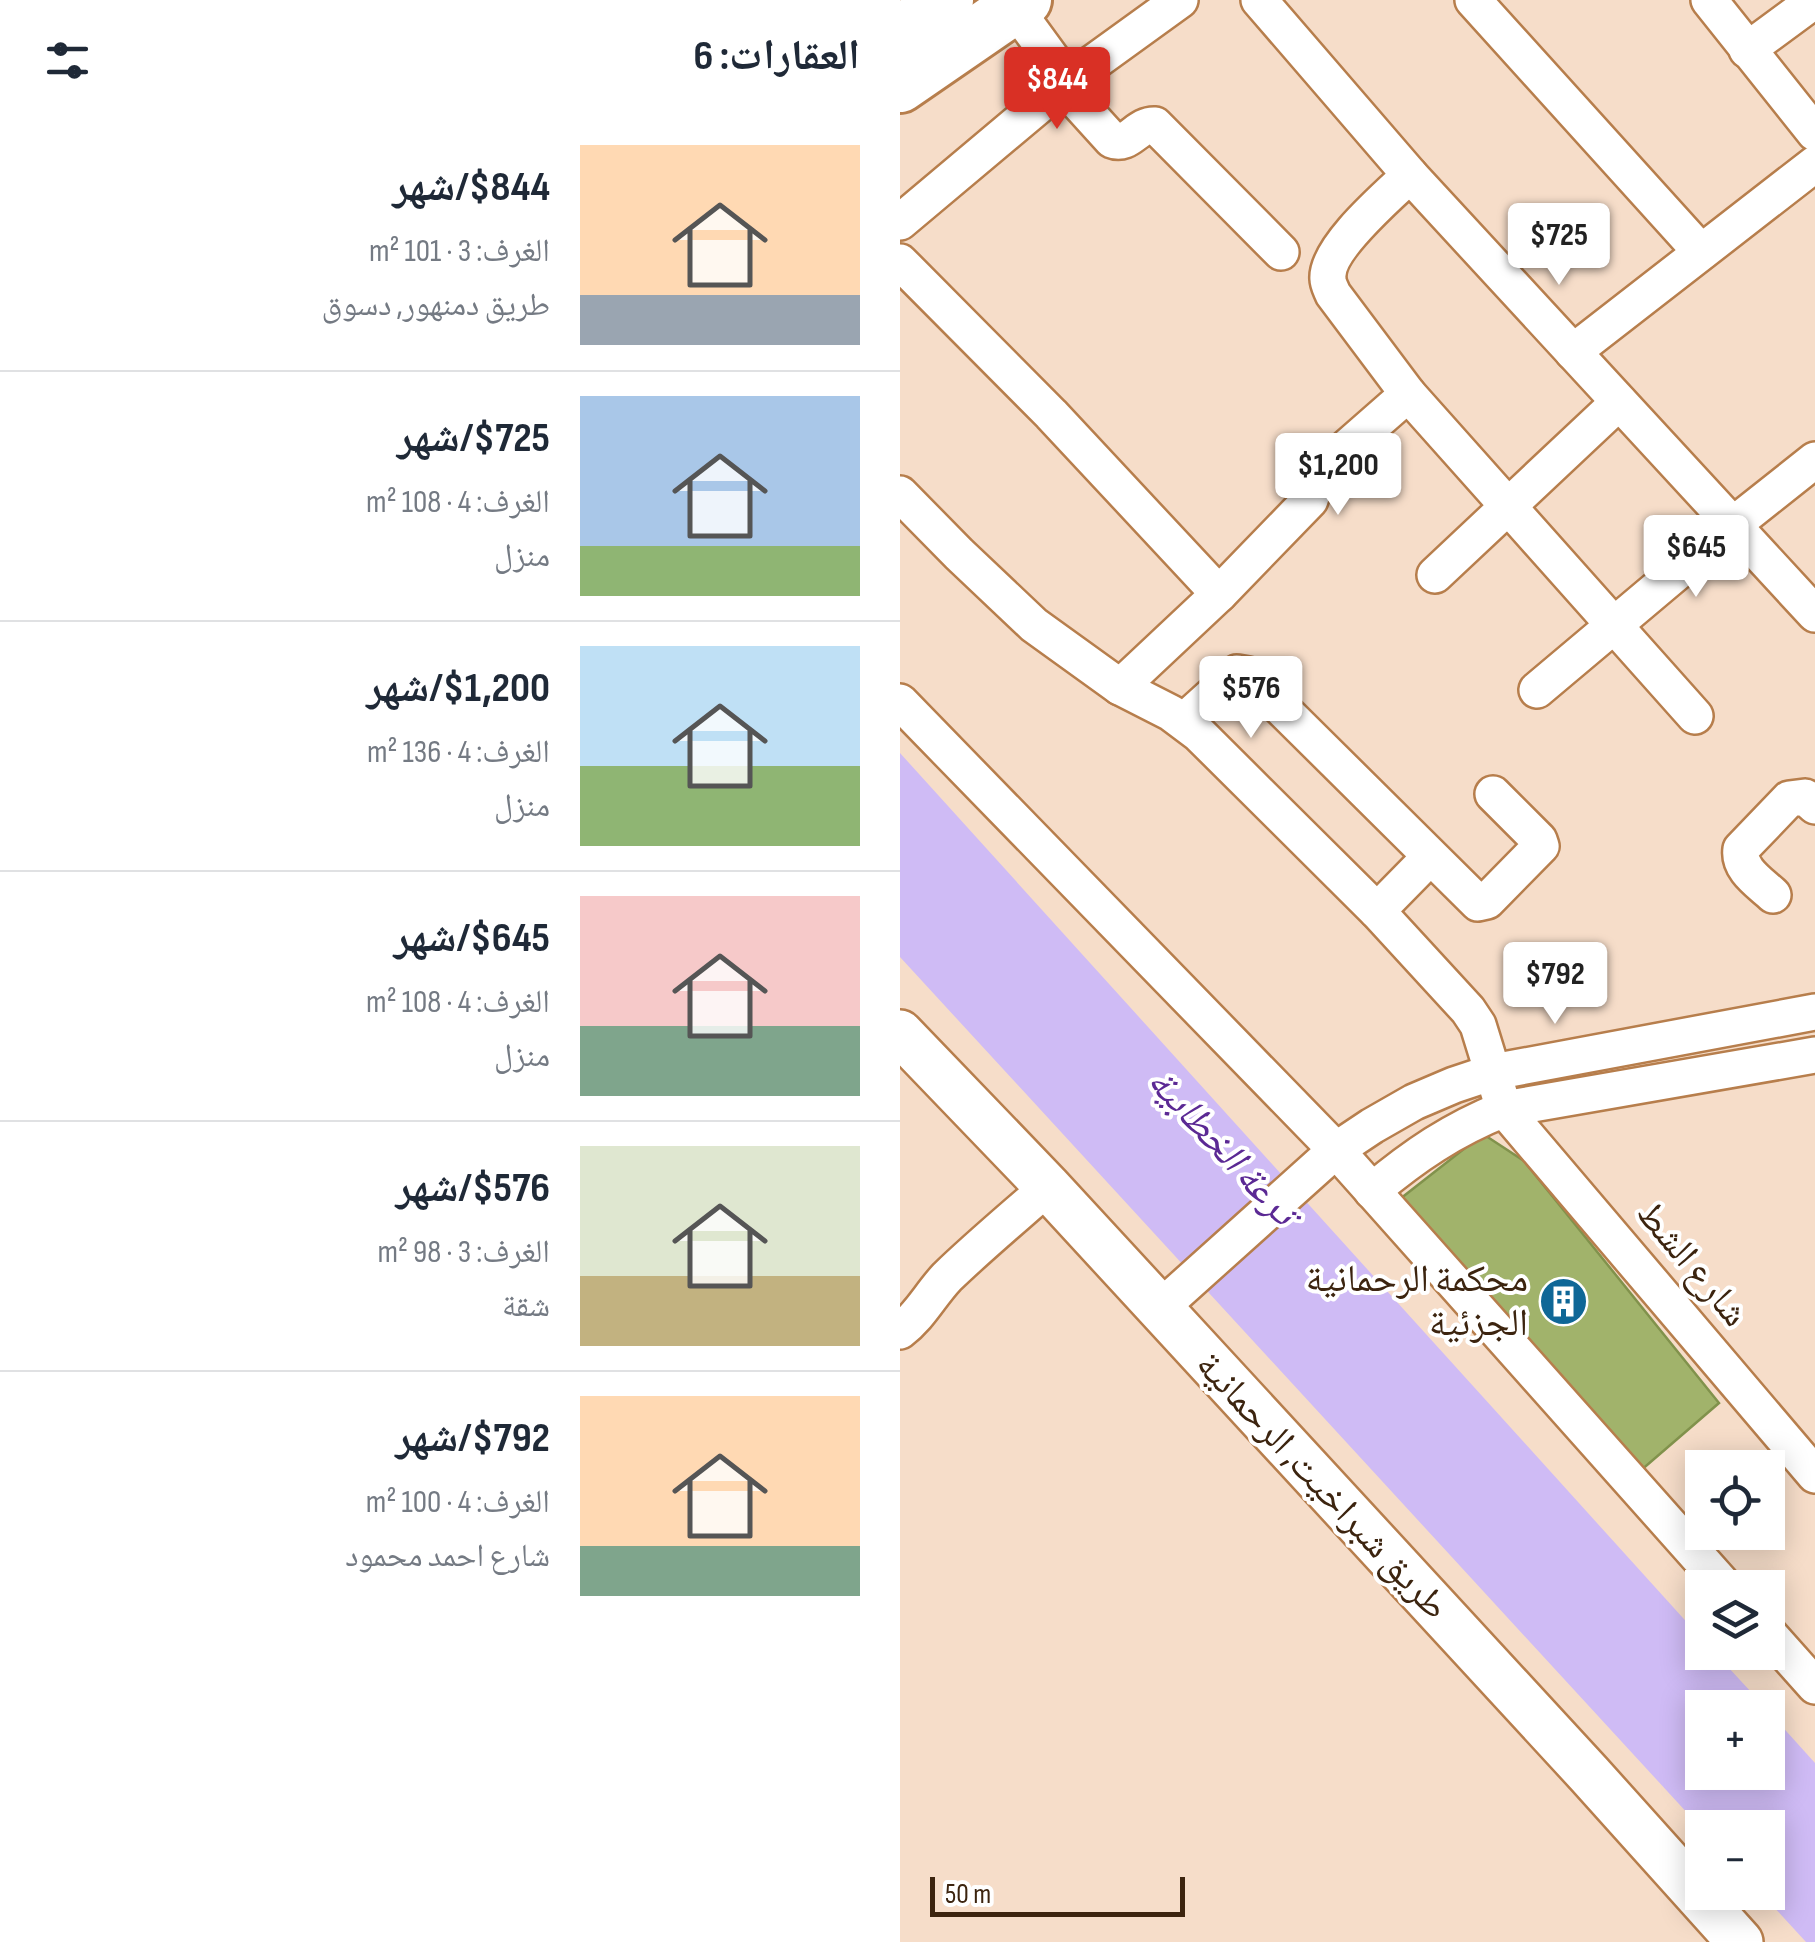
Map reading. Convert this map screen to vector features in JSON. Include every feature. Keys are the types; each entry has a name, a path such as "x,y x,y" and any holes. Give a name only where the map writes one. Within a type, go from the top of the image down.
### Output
{"highway":[{"path":"900,32 947,0"},
{"path":"900,86 1020,4"}],"main road":[{"name":"طريق شبراخيت, الرحمانية","path":"900,1033 1034,1199 1172,1297 1740,1942"}],"street":[{"path":"900,222 1065,83 1180,0"},
{"path":"1260,0 1410,174 1815,614"},
{"path":"1473,0 1701,252"},
{"path":"1709,0 1815,133"},
{"path":"1747,50 1815,0"},
{"path":"1020,4 1065,83 1112,140 1124,142 1146,125 1154,125 1281,252"},
{"path":"1573,352 1815,164"},
{"path":"1410,174 1346,237 1327,277 1333,294 1408,394 1695,716"},
{"path":"900,262 1051,414 1219,594"},
{"path":"1120,687 1219,594 1310,500 1319,472 1408,394"},
{"path":"1435,575 1620,402"},
{"path":"1537,690 1815,460"},
{"path":"900,494 1034,625 1120,687 1184,721 1377,911 1478,1025 1504,1109"},
{"path":"1184,721 1237,673 1248,675 1478,903 1487,900 1540,849 1539,840 1492,794"},
{"path":"900,702 1336,1150 1710,1570"},
{"path":"1773,896 1743,865 1741,849 1790,799 1805,797 1815,806"},
{"path":"1377,911 1430,858"},
{"path":"1172,1297 1336,1150 1414,1102 1493,1072 1815,1012"},
{"path":"1372,1191 1465,1125 1504,1109 1815,1055"},
{"name":"شارع الشط","path":"1504,1109 1815,1475"},
{"path":"900,1331 921,1311 916,1292 989,1239 1034,1199"},
{"path":"1785,1652 1815,1686"}],"water":[{"name":"ترعة الخطابية","path":"900,753 1685,1620 1685,1670 1731,1670 1749,1690 1685,1690 1685,1790 1785,1790 1785,1730 1815,1763 1815,1942 1806,1942 1777,1910 1785,1910 1785,1810 1685,1811 900,957"}],"building":[{"name":"محكمة الرحمانية الجزئية","path":"1483,1134 1524,1161 1719,1403 1639,1472 1400,1199"}],"place":[{"name":"محكمة الرحمانية الجزئية","path":"1563,1301"}]}
